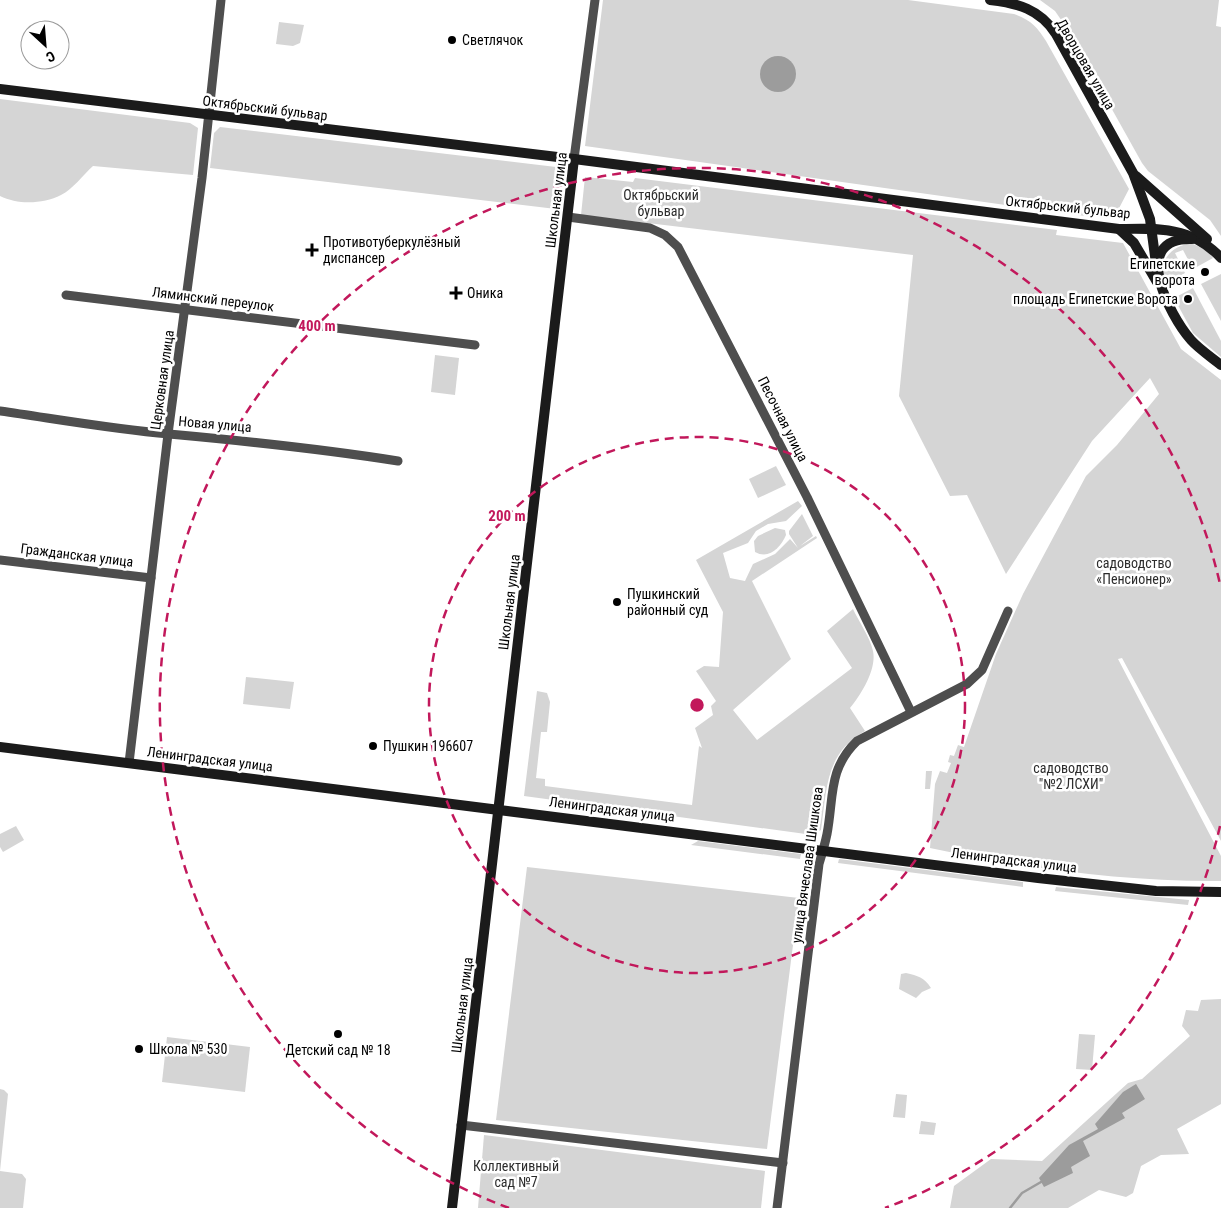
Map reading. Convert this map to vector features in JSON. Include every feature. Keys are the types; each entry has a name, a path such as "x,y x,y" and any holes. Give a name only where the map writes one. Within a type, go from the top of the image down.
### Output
{"street":[{"name":"Церковная улица","path":"129,763 185,308 220,0"},
{"name":"Школьная улица","path":"452,1208 574,159 595,0"},
{"name":"Дворцовая улица","path":"990,0 1023,6 1039,14 1050,25 1133,173"},
{"name":"Октябрьский бульвар","path":"0,89 574,159 1119,229 1151,228"},
{"path":"1133,173 1203,235 1221,258"},
{"path":"1133,173 1151,228 1160,287"},
{"name":"Песочная улица","path":"568,217 650,228 665,236 678,247 803,490 911,712"},
{"path":"1151,228 1185,234 1205,242 1221,258"},
{"path":"1119,229 1134,243 1186,334 1221,364"},
{"path":"1157,271 1162,253 1173,242 1186,239 1205,242"},
{"name":"Ляминский переулок","path":"66,295 185,308 475,345"},
{"name":"Новая улица","path":"0,411 168,434 240,440 398,462"},
{"name":"Гражданская улица","path":"0,560 151,578"},
{"name":"улица Вячеслава Шишкова","path":"778,1208 819,864 823,850 833,783 838,766 845,752 857,741 957,690 976,677 982,670 1008,611"},
{"name":"Ленинградская улица","path":"0,747 1156,891 1221,892"},
{"path":"462,1125 784,1163"}],"green space":[{"path":"603,0 908,0 1014,14 1033,24 1046,41 1129,189 1115,216 1094,213 1092,217 585,146"},
{"path":"1040,0 1219,0 1216,26 1221,27 1221,236 1210,220 1148,171 1066,27 1055,11"},
{"path":"279,22 304,25 300,43 293,46 276,44"},
{"path":"0,99 190,123 198,128 193,175 93,166 70,189 54,198 39,202 22,202 7,199 0,196"},
{"path":"220,127 556,167 560,173 556,209 210,168 214,133"},
{"path":"585,177 633,182 635,178 1057,230 1056,235 1123,243 1181,349 1221,380 1221,841 1122,658 1118,659 1221,856 1221,881 1148,879 1074,872 1002,862 930,848 935,784 940,771 947,773 951,763 948,762 950,755 954,756 958,745 964,747 996,654 1023,594 1086,476 1117,445 1159,394 1150,378 1092,441 1006,574 967,495 950,496 899,396 913,255 581,215"},
{"path":"1191,243 1208,251 1213,258 1193,269 1183,250 1175,253 1185,273 1166,284 1163,269 1167,257 1177,248"},
{"path":"1221,274 1221,321 1201,284"},
{"path":"1193,288 1221,341 1221,357 1193,333 1174,298"},
{"path":"435,355 459,358 455,395 431,392"},
{"path":"776,466 786,485 758,498 749,479"},
{"path":"798,501 802,506 786,521 768,524 756,531 748,543 723,553 730,578 745,581 753,564 775,554 790,539 798,548 789,531 802,514 813,536 800,546 816,536 817,538 752,581 791,659 733,710 757,740 852,668 827,631 853,609 872,646 874,658 873,666 863,689 850,708 865,731 842,750 835,761 827,786 821,830 813,835 524,796 537,691 547,693 550,702 547,732 541,732 536,778 545,779 545,786 692,805 699,746 702,748 695,728 713,715 711,706 716,701 696,671 704,666 719,667 723,612 696,560"},
{"path":"775,528 785,530 786,535 778,548 765,554 755,552 754,541 758,536"},
{"path":"246,677 294,682 290,709 243,704"},
{"path":"926,771 932,771 930,789 925,789"},
{"path":"16,826 24,840 3,852 0,847 0,834"},
{"path":"698,841 801,854 800,859 691,845"},
{"path":"839,859 1023,882 1023,887 838,863"},
{"path":"527,867 799,898 767,1149 496,1120"},
{"path":"1056,887 1189,900 1188,905 1055,891"},
{"path":"906,973 926,981 931,988 922,992 916,998 899,989 901,974"},
{"path":"1221,999 1221,1104 1177,1129 1189,1154 1161,1155 1141,1166 1133,1193 1126,1197 1099,1190 1068,1208 950,1208 954,1186 991,1159 1042,1161 1128,1083 1142,1079 1190,1036 1182,1026 1186,1010 1198,1011 1201,1000"},
{"path":"1079,1034 1095,1035 1092,1070 1076,1069"},
{"path":"167,1037 250,1047 245,1092 162,1082"},
{"path":"0,1089 8,1094 0,1171"},
{"path":"896,1094 907,1095 905,1118 893,1117"},
{"path":"921,1121 936,1123 934,1135 919,1134"},
{"name":"Коллективный сад №7","path":"484,1135 765,1171 761,1208 478,1208"},
{"path":"0,1171 22,1174 26,1179 23,1208 0,1208"}],"shaded area":[{"path":"778,56 791,61 796,74 791,87 778,92 765,87 760,74 765,61"},
{"path":"1136,1084 1145,1099 1122,1113 1125,1118 1083,1141 1090,1156 1071,1167 1073,1173 1044,1187 1039,1178 1069,1145 1098,1129 1095,1124 1123,1092"}],"waterway":[{"path":"1010,1208 1022,1193 1041,1182"}],"place":[{"name":"Светлячок","path":"452,40"},
{"name":"Противотуберкулёзный диспансер","path":"312,250"},
{"name":"Египетские ворота","path":"1205,272"},
{"name":"Оника","path":"456,293"},
{"name":"площадь Египетские Ворота","path":"1188,299"},
{"name":"Пушкинский районный суд","path":"617,602"},
{"name":"Пушкин 196607","path":"373,746"},
{"name":"Детский сад № 18","path":"338,1034"},
{"name":"Школа № 530","path":"139,1049"}],"park label":[{"name":"садоводство «Пенсионер»","path":"1134,572"},
{"name":"садоводство \"№2 ЛСХИ\"","path":"1071,776"}]}
